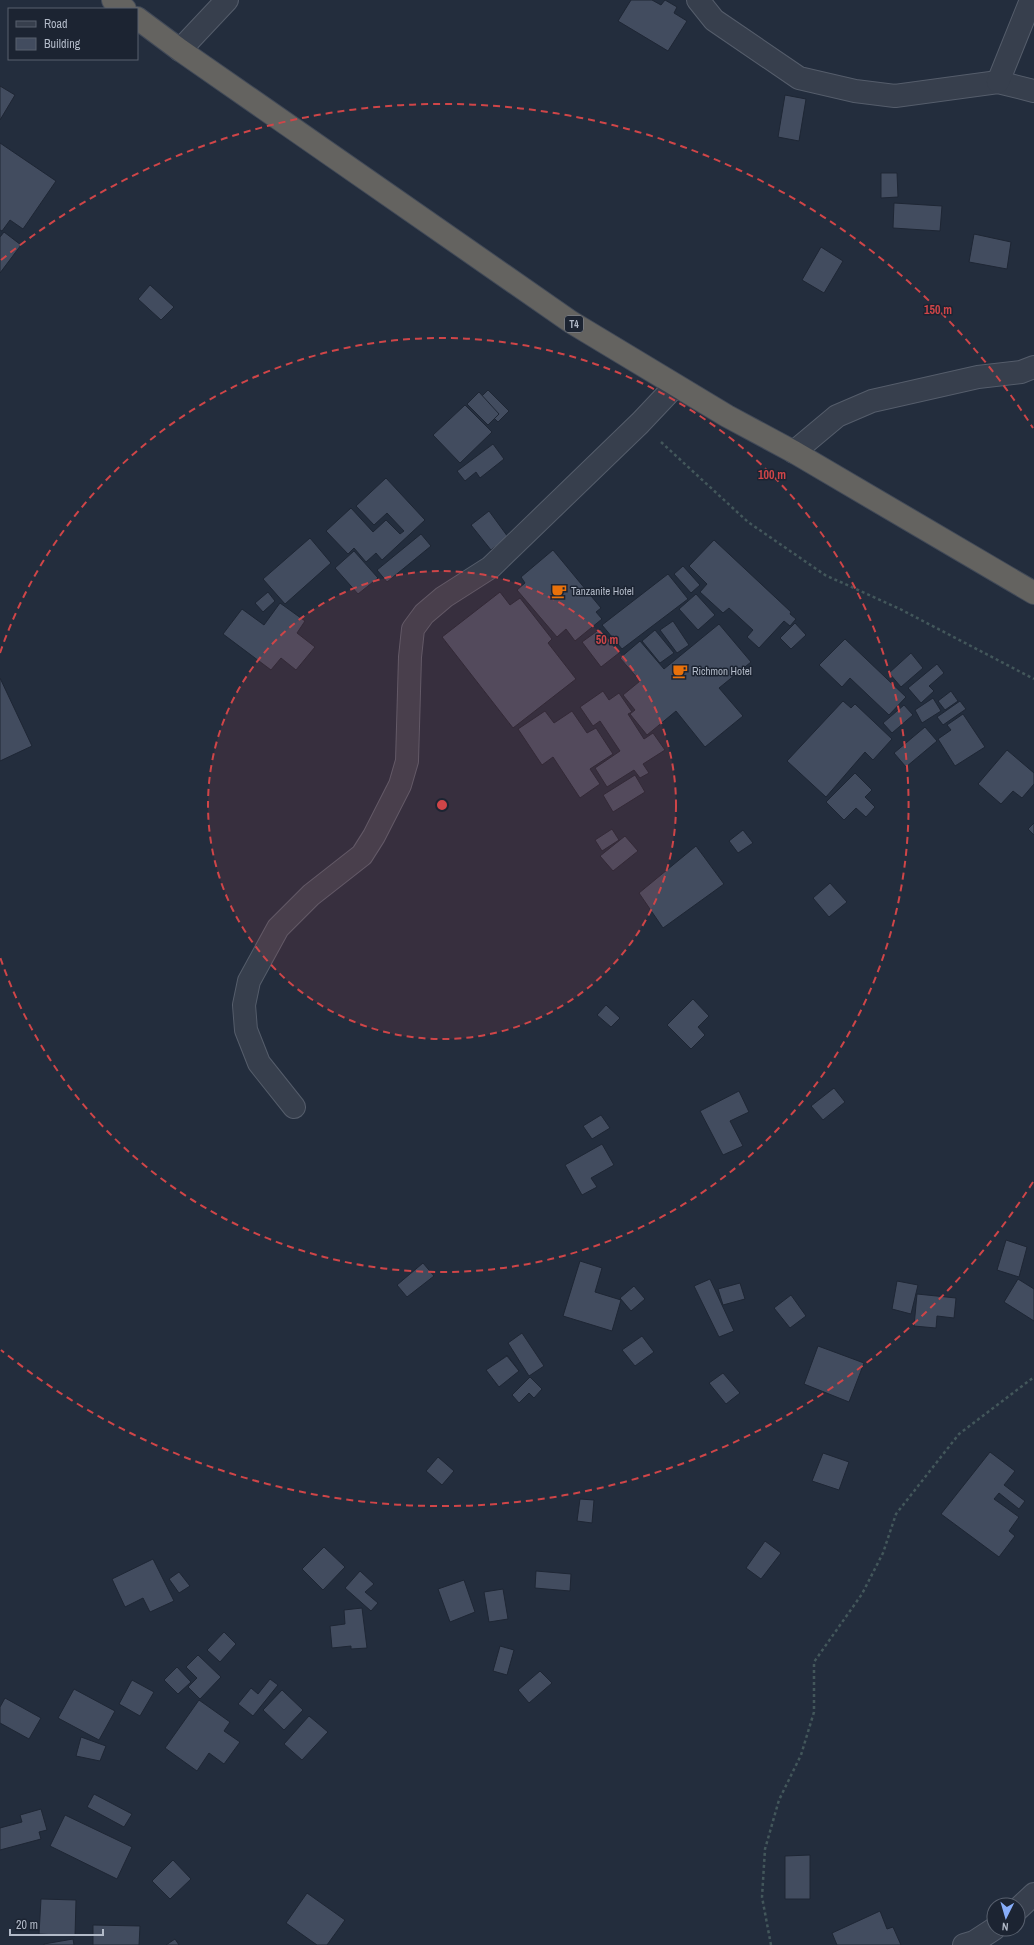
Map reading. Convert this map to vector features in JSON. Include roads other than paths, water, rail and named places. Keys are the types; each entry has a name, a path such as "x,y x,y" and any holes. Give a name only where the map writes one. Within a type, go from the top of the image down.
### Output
{"highway":[{"path":"113,0 124,8"},
{"name":"T4","path":"138,19 180,50 571,322 675,386 794,452 1034,593"}],"street":[{"path":"180,50 227,0"},
{"path":"698,0 714,20 799,78 855,91 895,96 998,82 1034,90"},
{"path":"998,82 1031,0"},
{"path":"794,452 837,416 872,401 978,377 1021,372 1034,367"},
{"path":"294,1107 259,1064 246,1030 244,1005 250,981 278,928 311,895 362,855 374,836 400,785 408,761 410,657 413,629 424,614 444,597 491,567 640,423 675,386"},
{"path":"1026,1902 1034,1894"},
{"path":"964,1945 974,1942 986,1934"}],"place":[{"name":"Tanzanite Hotel","path":"559,591"},
{"name":"Richmon Hotel","path":"680,671"}]}
